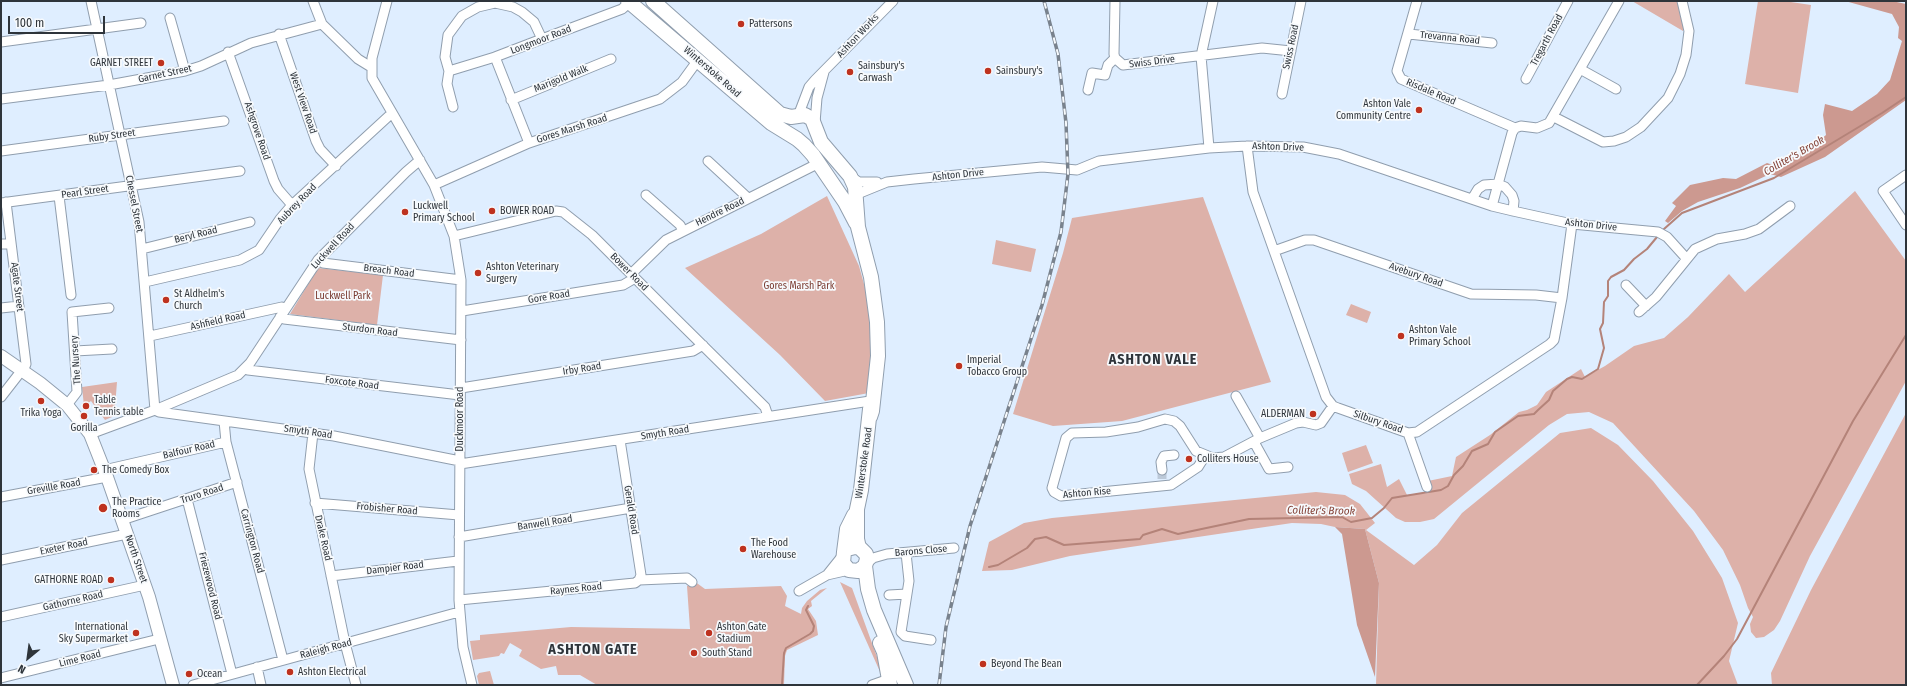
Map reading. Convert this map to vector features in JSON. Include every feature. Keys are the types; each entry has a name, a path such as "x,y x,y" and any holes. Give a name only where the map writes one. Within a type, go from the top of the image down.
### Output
{"highway":[{"name":"Winterstoke Road","path":"653,1 780,114 787,117 808,116 815,126 818,136 825,148 850,176 855,187 854,193 857,199 858,227 871,277 877,322 878,356 872,395 872,411 857,509 857,539 860,548"},
{"name":"Winterstoke Road","path":"633,2 771,123 796,138 809,150 819,163 858,227"},
{"path":"797,117 791,126 791,131 796,138 805,140 810,138 815,126"},
{"path":"839,195 846,198 854,193"},
{"name":"Winterstoke Road","path":"843,554 847,528 857,509"},
{"path":"851,547 860,548 866,554 865,565 868,589 891,679 884,652 860,591 850,570 843,563 843,554 851,547"},
{"path":"850,570 858,571 865,565"}],"main road":[{"name":"North Street","path":"1,356 22,370 67,405 90,434 106,473 145,585 173,685"}],"street":[{"name":"Chessel Street","path":"92,1 109,85 140,222 155,410"},
{"path":"313,1 322,24 358,59 371,67"},
{"path":"387,1 371,67 373,82 420,160"},
{"name":"Ashton Works","path":"797,117 809,87 872,20 893,1"},
{"name":"Swiss Drive","path":"1115,1 1115,58 1120,64 1126,65 1262,48 1291,51"},
{"path":"1209,148 1201,56 1213,1"},
{"name":"Swiss Road","path":"1282,94 1301,1"},
{"name":"Risdale Road","path":"1417,1 1397,71 1401,79 1515,128 1521,126 1537,128 1549,123 1554,117 1619,1"},
{"name":"Tregarth Road","path":"1526,79 1568,1"},
{"path":"1554,117 1603,142 1614,141 1626,137 1641,127 1668,98 1686,55 1689,31 1682,1"},
{"name":"Longmoor Road","path":"449,71 495,57 622,9 633,2"},
{"path":"453,107 447,84 449,71 445,57 448,35 462,16 478,7 496,3 513,7 534,22 542,39"},
{"path":"170,18 185,71"},
{"path":"1,42 141,23"},
{"name":"Garnet Street","path":"1,99 109,85 185,71 202,66 228,52 279,34 322,24"},
{"name":"West View Road","path":"279,34 316,141 320,149 336,166"},
{"name":"Trevanna Road","path":"1408,34 1492,42"},
{"name":"Ashgrove Road","path":"228,52 274,181 278,189 292,206"},
{"path":"495,57 529,143"},
{"path":"1088,90 1092,73 1105,75 1108,65 1115,58"},
{"name":"Marigold Walk","path":"511,100 611,59"},
{"name":"Gores Marsh Road","path":"434,185 529,143 660,99 679,85 698,60"},
{"path":"1580,69 1616,89"},
{"name":"Ashton Works","path":"815,126 817,98 824,72"},
{"name":"Aubrey Road","path":"145,282 240,260 259,250 280,219 292,206 391,114"},
{"name":"Ruby Street","path":"1,151 224,120"},
{"path":"1492,206 1512,133 1515,128"},
{"path":"1205,456 1213,458 1224,457 1257,440 1296,423 1302,422 1316,425 1321,423 1333,406 1326,397 1254,192 1247,146"},
{"name":"Ashton Drive","path":"854,193 860,193 887,182 1042,167 1077,170 1099,161 1209,148 1247,146 1302,147 1339,154 1492,206 1572,224 1658,232 1667,237 1686,258"},
{"name":"Duckmoor Road","path":"420,160 434,185 454,236 461,280 462,311 458,600 465,656 472,685"},
{"name":"Luckwell Road","path":"90,434 155,410 238,375 245,368 318,260 406,172 420,160"},
{"path":"708,162 748,198"},
{"name":"Hendre Road","path":"633,276 662,243 819,163"},
{"name":"Pearl Street","path":"4,203 240,171"},
{"path":"1906,175 1883,191 1906,225"},
{"path":"850,176 862,182 887,182"},
{"path":"1472,199 1478,189 1484,185 1498,184 1512,195 1514,201 1513,211"},
{"path":"646,194 680,225 683,231"},
{"path":"59,196 71,295"},
{"name":"Agate Street","path":"4,203 11,244 26,364 22,370"},
{"path":"1639,312 1656,297 1686,258 1695,250 1707,242 1745,234 1759,228 1790,206"},
{"name":"Bower Road","path":"454,236 560,211 592,235 765,407 768,416"},
{"name":"Beryl Road","path":"142,249 250,222"},
{"name":"Silbury Road","path":"1333,406 1408,433 1417,432 1550,344 1556,334 1572,224"},
{"name":"Avebury Road","path":"1274,251 1305,240 1314,240 1471,294 1536,295 1562,298"},
{"path":"1,244 11,244"},
{"name":"Breach Road","path":"318,260 323,263 461,280"},
{"name":"Gore Road","path":"462,311 623,285 633,276"},
{"path":"70,286 79,285"},
{"path":"1626,285 1646,306"},
{"path":"1,308 19,306"},
{"name":"Ashfield Road","path":"150,336 282,306 286,308"},
{"name":"The Nursery","path":"67,405 78,392 72,312 109,308"},
{"name":"Sturdon Road","path":"280,317 284,319 461,340"},
{"name":"Irby Road","path":"460,392 693,351 703,345"},
{"path":"75,351 112,349"},
{"name":"Foxcote Road","path":"245,368 248,370 460,392"},
{"path":"1,397 22,370"},
{"name":"Smyth Road","path":"155,410 159,412 313,432 460,462 620,440 768,416 872,395"},
{"path":"1236,396 1269,469 1288,467"},
{"name":"Ashton Rise","path":"1165,419 1174,421 1180,426 1196,451 1205,456 1198,467 1171,485 1162,478 1061,496 1054,492 1052,484 1066,438 1072,433 1113,431 1138,427 1165,419"},
{"name":"Carrington Road","path":"224,421 226,442 283,660"},
{"name":"Drake Road","path":"313,432 309,466 315,503 345,643 356,685"},
{"path":"1408,433 1427,487"},
{"name":"Gerald Road","path":"620,440 641,575 639,580"},
{"name":"Balfour Road","path":"106,473 226,442"},
{"path":"1162,478 1161,462 1164,456 1174,455"},
{"name":"Greville Road","path":"1,497 106,473"},
{"name":"Truro Road","path":"122,520 237,482"},
{"name":"Friezewood Road","path":"187,499 232,674"},
{"name":"Frobisher Road","path":"315,503 459,515"},
{"name":"Banwell Road","path":"459,537 631,508"},
{"name":"Exeter Road","path":"1,560 127,534"},
{"name":"Barons Close","path":"860,548 887,554"},
{"name":"Barons Close","path":"865,565 873,558 887,554 954,548"},
{"path":"906,553 909,574 901,628 902,634 905,636 931,640"},
{"path":"827,575 843,554"},
{"name":"Dampier Road","path":"331,576 458,561"},
{"path":"799,591 827,575 850,570"},
{"name":"Raynes Road","path":"458,600 635,583 639,580 687,578 692,582"},
{"name":"Gathorne Road","path":"1,617 145,585"},
{"path":"889,595 906,594"},
{"name":"Raleigh Road","path":"193,685 459,612"},
{"name":"Lime Road","path":"1,678 159,639"},
{"path":"257,667 261,685"}],"green space":[{"path":"1632,1 1678,1 1683,22 1683,31"},
{"path":"1758,1 1784,1 1811,5 1798,93 1745,84"},
{"path":"1855,191 1906,261 1906,381 1810,556 1780,621 1774,630 1764,637 1756,638 1751,632 1750,624 1753,617 1748,608 1740,585 1723,550 1694,511 1613,423 1589,412 1567,414 1549,425 1434,519 1420,522 1405,522 1396,518 1366,491 1352,484 1349,474 1381,464 1387,487 1399,479 1407,495 1429,493 1428,481 1452,476 1456,457 1490,435 1519,412 1537,405 1546,392 1581,369 1585,377 1605,366 1634,346 1664,338 1688,317 1729,274 1745,292"},
{"name":"Gores Marsh Park","path":"827,196 859,266 869,302 872,337 869,393 825,401 780,355 685,268 761,234"},
{"path":"1203,197 1271,382 1122,421 1053,426 1013,414 1063,253 1072,218"},
{"path":"996,240 1036,249 1031,272 992,264"},
{"name":"Luckwell Park","path":"318,268 383,275 377,325 290,314"},
{"path":"1351,304 1371,312 1367,323 1346,315"},
{"path":"117,382 115,407 112,417 105,420 91,401 84,406 82,387"},
{"path":"1906,413 1906,685 1772,685 1771,673 1811,590"},
{"path":"1591,428 1618,445 1653,481 1693,531 1722,578 1738,623 1729,661 1738,685 1376,685 1379,583 1365,529 1335,527 1321,524 1292,523 1070,556 1012,570 982,571 989,542 1024,523 1052,518 1316,492 1345,495 1360,504 1375,523 1366,530 1414,565 1437,545 1462,513 1560,433"},
{"path":"1366,445 1373,463 1348,472 1342,453"},
{"name":"Ashton Gate Stadium","path":"694,581 705,589 781,586 787,596 785,606 801,614 802,608 807,601 820,590 827,588 811,601 812,606 808,609 816,621 818,635 787,650 785,656 784,685 597,685 580,675 558,675 556,666 541,669 519,656 522,650 510,643 504,654 501,653 499,656 473,660 470,641 480,640 480,635 571,627 690,629 687,586"},
{"path":"840,582 852,588 881,668 881,674"},
{"path":"490,671 494,685 479,685 477,676 479,673"}],"shaded area":[{"path":"1845,1 1892,1 1906,4 1906,100 1825,157 1781,177 1770,174 1740,188 1698,202 1682,211 1668,223 1665,221 1676,206 1672,203 1690,185 1723,178 1736,179 1767,163 1776,166 1809,149 1826,135 1823,115 1825,104 1852,111 1877,94 1890,80 1902,41 1898,38 1899,27 1892,14"},
{"path":"1335,527 1365,529 1379,583 1375,677 1357,625 1342,534"}],"waterway":[{"name":"Colliter's Brook","path":"1664,229 1682,213 1774,178 1906,97"},
{"name":"Colliter's Brook","path":"989,567 998,565 1027,548 1035,539 1046,537 1064,545 1140,539 1143,535 1162,529 1178,534 1249,519 1342,517 1351,522 1372,518 1384,508 1392,498 1441,490 1448,486 1454,475 1463,466 1472,451 1488,444 1495,432 1518,416 1534,414 1549,400 1553,391 1567,379 1572,377 1582,379 1598,369 1604,348 1600,329 1603,323 1604,302 1608,296 1608,281 1611,277 1624,270 1634,259 1647,249 1657,237"},
{"path":"1697,685 1724,656 1737,639 1853,421 1906,335"},
{"name":"Colliter's Brook","path":"782,685 784,653 786,648 813,631 814,626 806,610 808,606"}],"tunnel":[{"path":"1162,470 1162,479"}],"railway":[{"path":"939,685 946,627 970,526 1042,305 1061,232 1068,174 1066,123 1058,54 1044,1"}],"place":[{"name":"Pattersons","path":"741,24"},
{"name":"GARNET STREET","path":"161,63"},
{"name":"Sainsbury's","path":"988,71"},
{"name":"Sainsbury's Carwash","path":"850,72"},
{"name":"Ashton Vale Community Centre","path":"1419,110"},
{"name":"BOWER ROAD","path":"492,211"},
{"name":"Luckwell Primary School","path":"405,212"},
{"name":"Ashton Veterinary Surgery","path":"478,273"},
{"name":"St Aldhelm's Church","path":"166,300"},
{"name":"Ashton Vale Primary School","path":"1401,336"},
{"name":"Imperial Tobacco Group","path":"959,366"},
{"name":"Trika Yoga","path":"41,401"},
{"name":"Table Tennis table","path":"86,406"},
{"name":"ALDERMAN","path":"1313,414"},
{"name":"Gorilla","path":"84,416"},
{"name":"Colliters House","path":"1189,459"},
{"name":"The Comedy Box","path":"94,470"},
{"name":"The Practice Rooms","path":"103,508"},
{"name":"The Food Warehouse","path":"743,549"},
{"name":"GATHORNE ROAD","path":"111,580"},
{"name":"International Sky Supermarket","path":"136,633"},
{"name":"Ashton Gate Stadium","path":"709,633"},
{"name":"South Stand","path":"694,653"},
{"name":"Beyond The Bean","path":"983,664"},
{"name":"Ashton Electrical","path":"290,672"},
{"name":"Ocean","path":"189,674"}],"district":[{"name":"ASHTON VALE","path":"1153,360"},
{"name":"ASHTON GATE","path":"593,650"}]}
